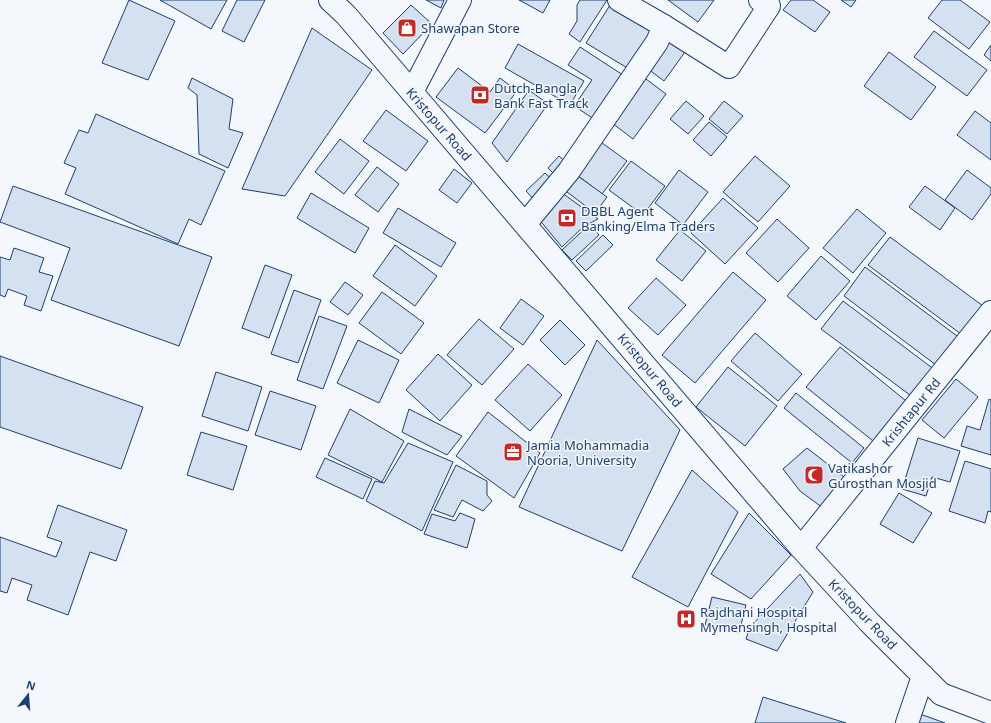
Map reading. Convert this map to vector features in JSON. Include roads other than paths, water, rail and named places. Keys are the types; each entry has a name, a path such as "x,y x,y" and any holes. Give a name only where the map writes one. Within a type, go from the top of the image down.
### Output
{"main road":[{"name":"Kristopur Road","path":"330,0 346,15 801,548 870,623 941,694 991,713"},
{"path":"412,92 460,0"},
{"path":"619,0 664,26 729,67 769,6 760,0"},
{"path":"525,224 569,170 657,42 664,26"},
{"name":"Krishtapur Rd","path":"801,548 991,312"},
{"path":"907,723 923,676"}],"place":[{"name":"Shawapan Store","path":"407,28"},
{"name":"Dutch-Bangla Bank Fast Track","path":"480,95"},
{"name":"DBBL Agent Banking/Elma Traders","path":"567,218"},
{"name":"Jamia Mohammadia Nooria, University","path":"513,452"},
{"name":"Vatikashor Gurosthan Mosjid","path":"814,475"},
{"name":"Rajdhani Hospital Mymensingh, Hospital","path":"686,619"}]}
